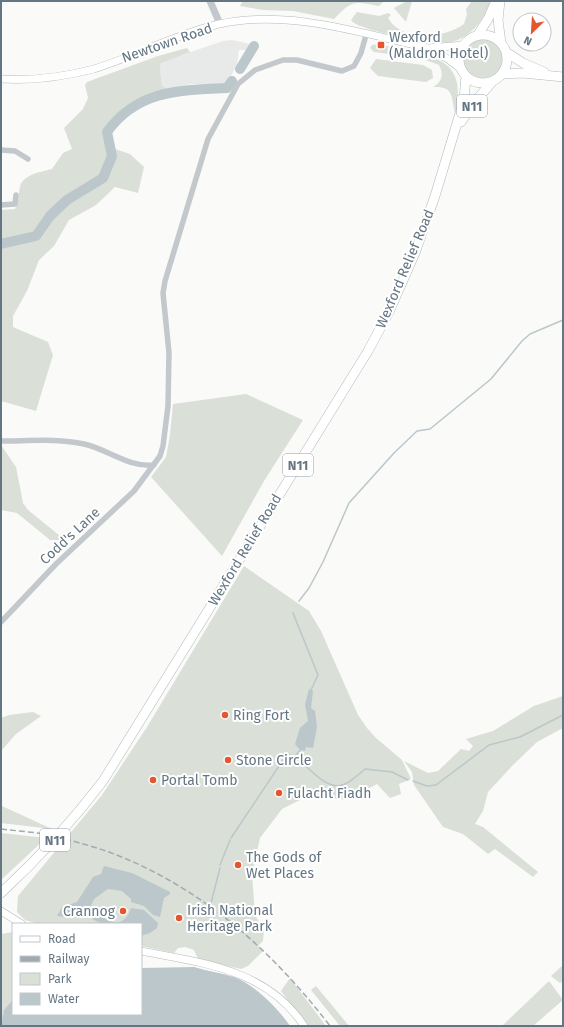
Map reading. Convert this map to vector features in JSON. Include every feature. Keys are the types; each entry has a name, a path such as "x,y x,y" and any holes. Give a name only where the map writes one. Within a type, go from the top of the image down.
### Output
{"highway":[{"path":"496,1 488,19 477,36 464,45 459,55 463,73 478,83 492,82 503,74 507,64 506,52 501,43 498,20 500,1"},
{"path":"477,36 492,37 501,43"},
{"path":"506,52 523,63 549,74 563,77"},
{"name":"Wexford Relief Road","path":"1,893 40,857 76,816 103,781 368,351 415,253 435,196 464,100 463,73"},
{"path":"503,74 549,74"},
{"name":"Wexford Relief Road","path":"455,132 474,103 492,82"}],"main road":[{"name":"Newtown Road","path":"1,79 46,78 94,68 180,36 220,24 258,20 294,21 428,48 448,58 463,73"},
{"name":"Newtown Road","path":"428,48 464,45"},
{"path":"1,911 20,923"},
{"path":"142,951 224,967 239,973 271,989 298,1017 304,1026"}],"street":[{"path":"210,1 220,24"},
{"name":"Codd's Lane","path":"1,622 56,564 134,491 154,466 163,446 168,406 169,353 163,293 165,281 208,139 238,84 255,70 283,60 297,60 342,71 354,66 361,53 366,35"},
{"path":"1,150 15,151 28,159"},
{"path":"1,206 15,204 16,195"},
{"path":"1,440 58,441 83,444 106,451 143,466 154,466"}],"shaded area":[{"path":"232,40 250,44 249,50 239,50 237,64 230,78 223,84 192,84 169,90 162,86 160,68 161,62 223,41"}],"green space":[{"path":"243,1 384,1 379,6 364,3 349,5 334,19 293,11 263,10 240,6"},
{"path":"407,1 412,1 406,22 394,8"},
{"path":"472,1 492,1 476,26 466,36 452,42 431,42 398,36 367,28 356,24 351,20 357,12 379,16 388,13 391,15 388,18 394,26 403,31 423,36 435,35 446,33 464,24 467,14 466,9"},
{"path":"483,39 498,45 504,60 498,75 483,81 468,75 462,60 468,45"},
{"path":"372,45 420,53 442,61 455,76 458,98 455,113 452,97 448,90 440,87 433,87 438,83 442,75 439,65 420,58 374,52 370,48"},
{"path":"187,48 190,52 161,63 160,68 162,86 171,91 152,98 128,112 107,132 109,147 130,154 144,167 138,193 115,187 96,205 69,220 54,246 39,260 27,291 13,316 13,327 48,342 53,355 36,411 1,401 1,210 15,209 20,187 25,179 33,174 52,169 63,153 72,149 64,128 83,109 88,98 85,85 87,82 158,56"},
{"path":"376,59 423,65 432,70 433,78 426,82 378,76 370,68"},
{"path":"246,394 303,420 264,481 222,556 151,477 166,457 173,404"},
{"path":"1,445 16,467 23,503 28,510 65,540 50,540 17,513 1,510"},
{"path":"244,566 309,611 321,631 358,715 376,738 402,760 411,779 399,784 401,794 390,798 377,784 346,800 310,795 282,809 260,838 252,874 255,915 264,930 263,941 258,946 263,951 248,966 241,969 198,959 194,950 185,947 178,948 174,953 142,946 142,923 36,923 25,920 17,912 18,896 102,795 147,727"},
{"path":"563,696 563,728 537,742 488,792 483,811 475,824 483,827 538,872 533,877 495,849 488,854 463,834 443,827 414,785 412,772 404,761 428,773 438,771 461,749 469,751 473,746 466,739 493,731 534,706"},
{"path":"33,712 41,716 16,734 1,751 1,718 9,715"},
{"path":"2,806 52,829 1,823"},
{"path":"1,833 46,838 1,880"},
{"path":"12,932 12,1000 4,1010 3,1020 1,1021 1,934"},
{"path":"563,965 563,981 560,983 551,976"},
{"path":"290,978 326,1026 306,1026 281,991"},
{"path":"549,981 563,1000 533,1026 502,1026"},
{"path":"316,986 349,1026 340,1026 311,990"}],"water":[{"path":"309,689 313,691 311,708 315,711 317,727 313,748 306,747 305,751 299,749 295,744 300,728 308,721 305,704"},
{"path":"104,866 132,873 170,892 170,894 164,898 160,917 153,915 144,906 131,902 131,899 122,891 108,889 94,899 89,910 78,918 57,916 62,907 77,902 93,877 101,874"},
{"path":"131,908 144,910 158,923 157,928 150,933 142,936 142,923 100,923 92,919 99,914 113,922 118,922 122,921"},
{"path":"194,967 234,977 258,991 279,1012 290,1026 1,1026 4,1010 12,1000 12,1015 142,1015 142,968"}],"waterway":[{"path":"240,69 254,46"},
{"path":"1,244 36,236 50,216 67,200 103,178 112,156 107,132 119,118 132,108 146,100 161,95 193,90 227,88 232,81"},
{"path":"299,601 309,588 323,562 349,503 394,453 417,431 430,429 491,379 522,341 530,334 563,320"},
{"path":"293,613 318,675 311,690"},
{"path":"413,781 427,786 436,785 489,745 520,737 563,715"},
{"path":"296,755 301,749"},
{"path":"231,838 287,754 294,757"},
{"path":"297,759 319,778 332,785 338,786 345,784 365,769 392,772 408,780"},
{"path":"220,865 230,840"},
{"path":"211,903 220,868"}],"railway":[{"path":"1,829 47,834"},
{"path":"65,839 109,852 142,866 174,883 204,902 232,923 259,947 308,998 330,1026"}],"place":[{"name":"Wexford (Maldron Hotel)","path":"381,45"},
{"name":"Ring Fort","path":"225,715"},
{"name":"Stone Circle","path":"228,760"},
{"name":"Portal Tomb","path":"153,780"},
{"name":"Fulacht Fiadh","path":"279,793"},
{"name":"The Gods of Wet Places","path":"238,865"},
{"name":"Crannog","path":"123,911"},
{"name":"Irish National Heritage Park","path":"179,918"}]}
